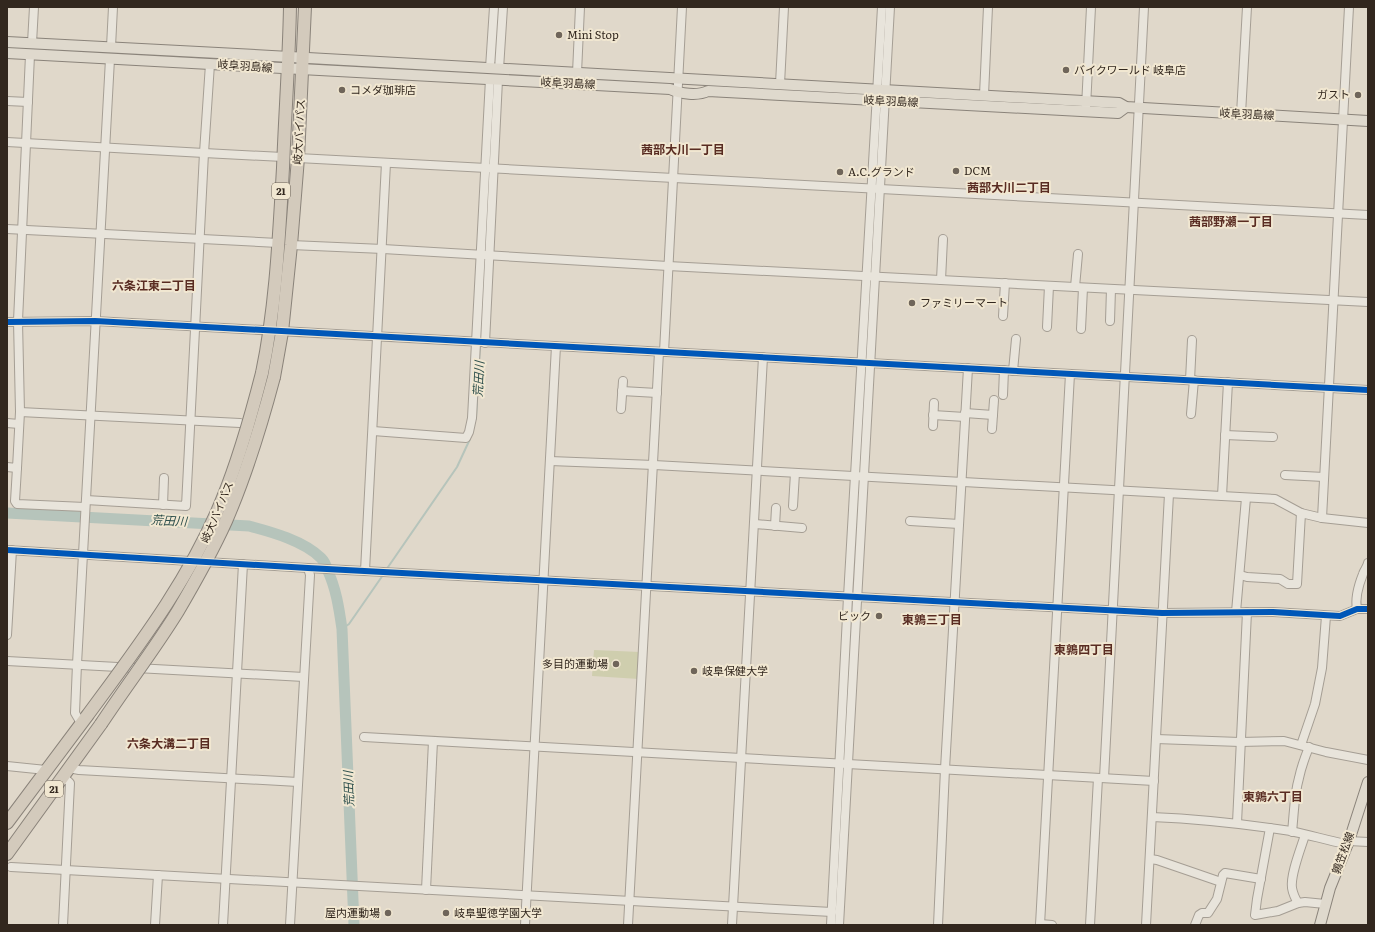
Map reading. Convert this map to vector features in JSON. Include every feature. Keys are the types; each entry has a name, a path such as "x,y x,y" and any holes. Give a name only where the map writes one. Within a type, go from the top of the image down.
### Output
{"highway":[{"name":"岐大バイパス","path":"7,823 137,648 166,605 187,571 222,501 240,452 262,373 270,331 278,243 290,7"},
{"name":"岐大バイパス","path":"7,854 101,724 116,700 178,612 214,545 226,520 243,477 274,377 282,332 298,158 305,7"}],"main road":[{"name":"岐阜羽島線","path":"7,42 111,47 494,80 670,89 677,92 704,93 708,91 1118,113 1126,107"},
{"name":"岐阜羽島線","path":"7,53 210,64 288,63"},
{"name":"岐阜羽島線","path":"303,64 495,68 1119,103 1126,107 1139,108 1368,121"},
{"name":"鶉笠松線","path":"1320,925 1325,904 1368,782"}],"street":[{"path":"32,43 34,7"},
{"path":"111,47 113,7"},
{"path":"494,7 495,68"},
{"path":"495,68 503,7"},
{"path":"577,73 580,7"},
{"path":"628,925 657,393 668,266 682,7"},
{"path":"780,84 784,7"},
{"path":"882,7 882,89"},
{"path":"839,925 844,764 852,597 881,100 890,7"},
{"path":"984,95 988,7"},
{"path":"1086,111 1091,7"},
{"path":"1090,925 1113,611 1144,7"},
{"path":"1241,114 1247,7"},
{"path":"1322,518 1350,7"},
{"path":"30,55 18,321 20,412 16,468 15,501 17,504 163,504 186,506 210,64"},
{"path":"84,719 75,713 110,59"},
{"path":"373,431 466,438 469,432 472,418 480,342 494,80"},
{"path":"7,101 28,102"},
{"path":"7,142 204,154 283,156"},
{"path":"298,158 1368,216"},
{"path":"365,571 383,249 386,163"},
{"path":"7,229 278,243"},
{"path":"941,280 943,239"},
{"path":"291,245 1368,302"},
{"path":"1078,254 1081,329"},
{"path":"1003,316 1005,283"},
{"path":"1047,327 1049,286"},
{"path":"1110,321 1111,289"},
{"path":"7,322 95,321 1368,390"},
{"path":"1013,371 1016,339"},
{"path":"1191,414 1192,340"},
{"path":"525,925 556,346"},
{"path":"732,925 763,357"},
{"path":"938,925 945,769 968,368"},
{"path":"1003,395 1004,370"},
{"path":"1052,925 1040,925 1070,374"},
{"path":"621,409 622,381"},
{"path":"1222,496 1228,382"},
{"path":"622,391 657,393"},
{"path":"992,430 994,400"},
{"path":"932,426 934,404"},
{"path":"20,412 240,423"},
{"path":"933,415 993,415"},
{"path":"7,423 19,424"},
{"path":"1225,435 1273,437"},
{"path":"550,461 654,465 1275,499 1307,515 1368,523"},
{"path":"7,467 16,468"},
{"path":"793,506 795,473"},
{"path":"1285,475 1324,476"},
{"path":"163,504 164,478"},
{"path":"1146,925 1169,494"},
{"path":"1236,612 1246,498"},
{"path":"775,526 776,508"},
{"path":"1240,575 1247,577 1280,579 1288,584 1297,584 1301,513"},
{"path":"910,521 959,524"},
{"path":"755,524 802,528"},
{"path":"7,635 9,550 381,572 1113,611 1162,613 1273,612 1340,616 1358,609 1368,609"},
{"path":"1358,609 1356,602 1363,573 1367,568 1368,563"},
{"path":"223,925 243,564"},
{"path":"290,925 310,575 312,568"},
{"path":"1237,824 1247,612"},
{"path":"1292,832 1295,809 1294,802 1298,779 1322,668 1326,616"},
{"path":"7,661 304,677"},
{"path":"364,737 1154,781"},
{"path":"1156,739 1240,742 1284,741 1368,760"},
{"path":"426,890 433,741"},
{"path":"831,925 844,764"},
{"path":"7,766 46,770"},
{"path":"63,925 70,783 66,772 79,770 298,782"},
{"path":"1152,817 1196,819 1270,828 1345,844 1348,841 1368,842"},
{"path":"1270,828 1257,899 1256,915 1278,911 1298,903 1312,902 1325,904"},
{"path":"1298,903 1292,888 1292,879 1305,835"},
{"path":"1150,859 1157,860 1221,882"},
{"path":"11,867 832,912"},
{"path":"1195,925 1199,915 1202,913 1208,913 1217,899 1225,873 1261,879"},
{"path":"155,925 158,875"}],"green space":[{"name":"多目的運動場","path":"594,650 640,652 639,679 592,676"}],"waterway":[{"name":"荒田川","path":"480,340 483,286"},
{"name":"荒田川","path":"476,419 480,344"},
{"name":"荒田川","path":"386,570 457,467 470,439"},
{"name":"荒田川","path":"7,513 249,526 277,534 297,542 314,552 322,559 333,583 342,629 354,925"},
{"name":"荒田川","path":"342,629 349,624 383,575"}],"cycle path":[{"path":"7,322 95,321 1368,390"},
{"path":"7,550 308,568 1162,613 1273,612 1340,616 1357,609 1368,609"}],"place":[{"name":"Mini Stop","path":"559,35"},
{"name":"バイクワールド 岐阜店","path":"1066,70"},
{"name":"コメダ珈琲店","path":"342,90"},
{"name":"ガスト","path":"1358,95"},
{"name":"DCM","path":"956,171"},
{"name":"A.C.グランド","path":"840,172"},
{"name":"ファミリーマート","path":"912,303"},
{"name":"ビック","path":"879,616"},
{"name":"多目的運動場","path":"616,664"},
{"name":"岐阜保健大学","path":"694,671"},
{"name":"屋内運動場","path":"388,913"},
{"name":"岐阜聖徳学園大学","path":"446,913"}],"district":[{"name":"茜部大川一丁目","path":"683,150"},
{"name":"茜部大川二丁目","path":"1009,188"},
{"name":"茜部野瀬一丁目","path":"1231,222"},
{"name":"六条江東二丁目","path":"154,286"},
{"name":"東鶉三丁目","path":"932,620"},
{"name":"東鶉四丁目","path":"1084,650"},
{"name":"六条大溝二丁目","path":"169,744"},
{"name":"東鶉六丁目","path":"1273,797"}]}
